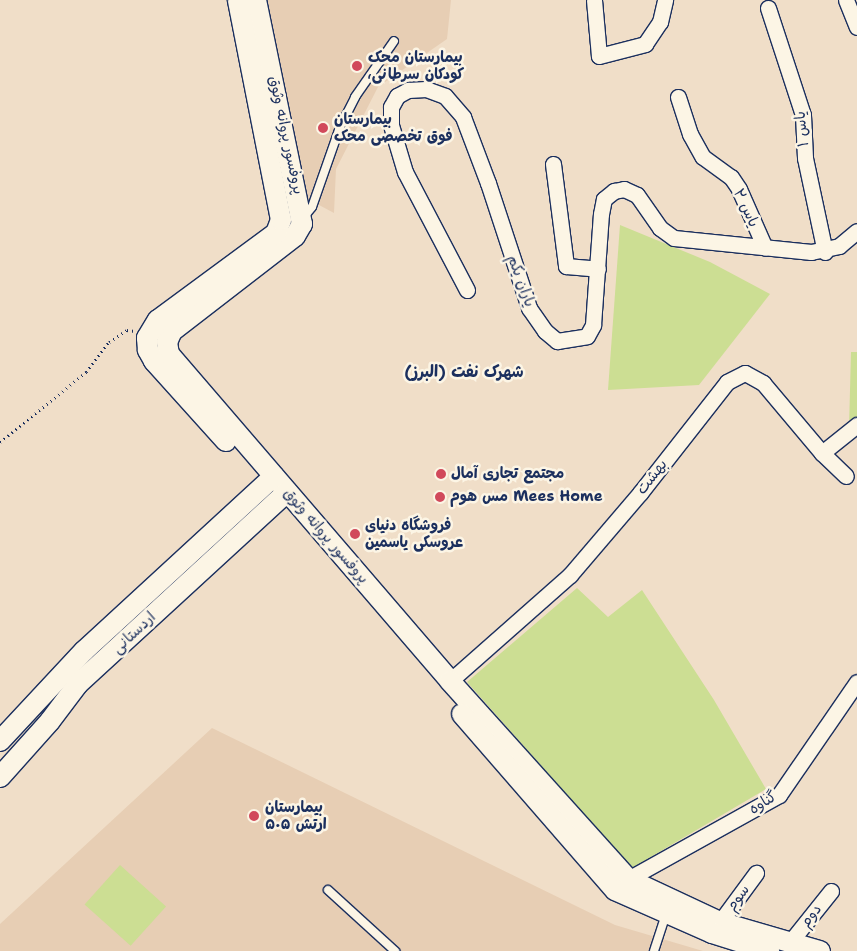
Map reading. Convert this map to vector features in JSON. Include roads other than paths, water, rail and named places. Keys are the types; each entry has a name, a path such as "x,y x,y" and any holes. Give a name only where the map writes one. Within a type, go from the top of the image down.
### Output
{"main road":[{"name":"پروفسور پروانه وثوق","path":"238,0 281,220 276,233 158,320 149,332 148,350 154,361 269,480"},
{"name":"پروفسور پروانه وثوق","path":"256,0 302,222 295,236 172,332 167,342 169,354 269,480 616,883 769,951"},
{"path":"281,220 302,222"},
{"name":"اردستانی","path":"0,740 84,651 269,480"},
{"name":"اردستانی","path":"0,777 50,721 78,684 283,496"},
{"name":"پروفسور پروانه وثوق","path":"717,928 789,946 820,951"}],"street":[{"path":"594,0 600,56 645,44 660,22 665,0"},
{"path":"846,0 857,27"},
{"name":"یاس ۱","path":"768,8 803,115 805,158 825,252"},
{"name":"یاران یکم","path":"467,290 405,172 391,125 391,107 397,96 408,90 426,88 444,96 463,117 488,183 529,308 545,331 557,341 587,336 593,326 604,199 614,191 624,189 637,196 660,228 674,238 765,248 825,252"},
{"name":"یاس ۲","path":"678,97 690,134 704,157 731,177 739,189 765,248"},
{"path":"553,164 566,266 598,269"},
{"path":"825,252 839,246 857,231"},
{"name":"بهشت","path":"445,685 570,575 640,493 727,382 745,373 763,383 822,453 846,476"},
{"path":"822,453 857,426"},
{"name":"گناوه","path":"616,883 779,795 857,682"},
{"name":"سوم","path":"717,928 756,873"},
{"name":"دوم","path":"789,946 831,891"}],"lane":[{"path":"302,222 312,207 340,126 355,97 394,41"},
{"path":"328,890 395,951"},
{"path":"654,951 668,906"}],"place":[{"name":"بیمارستان محک ،کودکان سرطانی","path":"357,66"},
{"name":"بیمارستان فوق تخصصی محک","path":"323,128"},
{"name":"مجتمع تجاری آمال","path":"441,474"},
{"name":"مس هوم Mees Home","path":"440,497"},
{"name":"فروشگاه دنیای عروسکی یاسمین","path":"355,534"},
{"name":"بیمارستان ۵۰۵ ارتش","path":"254,816"}],"district":[{"name":"شهرک نفت (البرز)","path":"464,372"}]}
